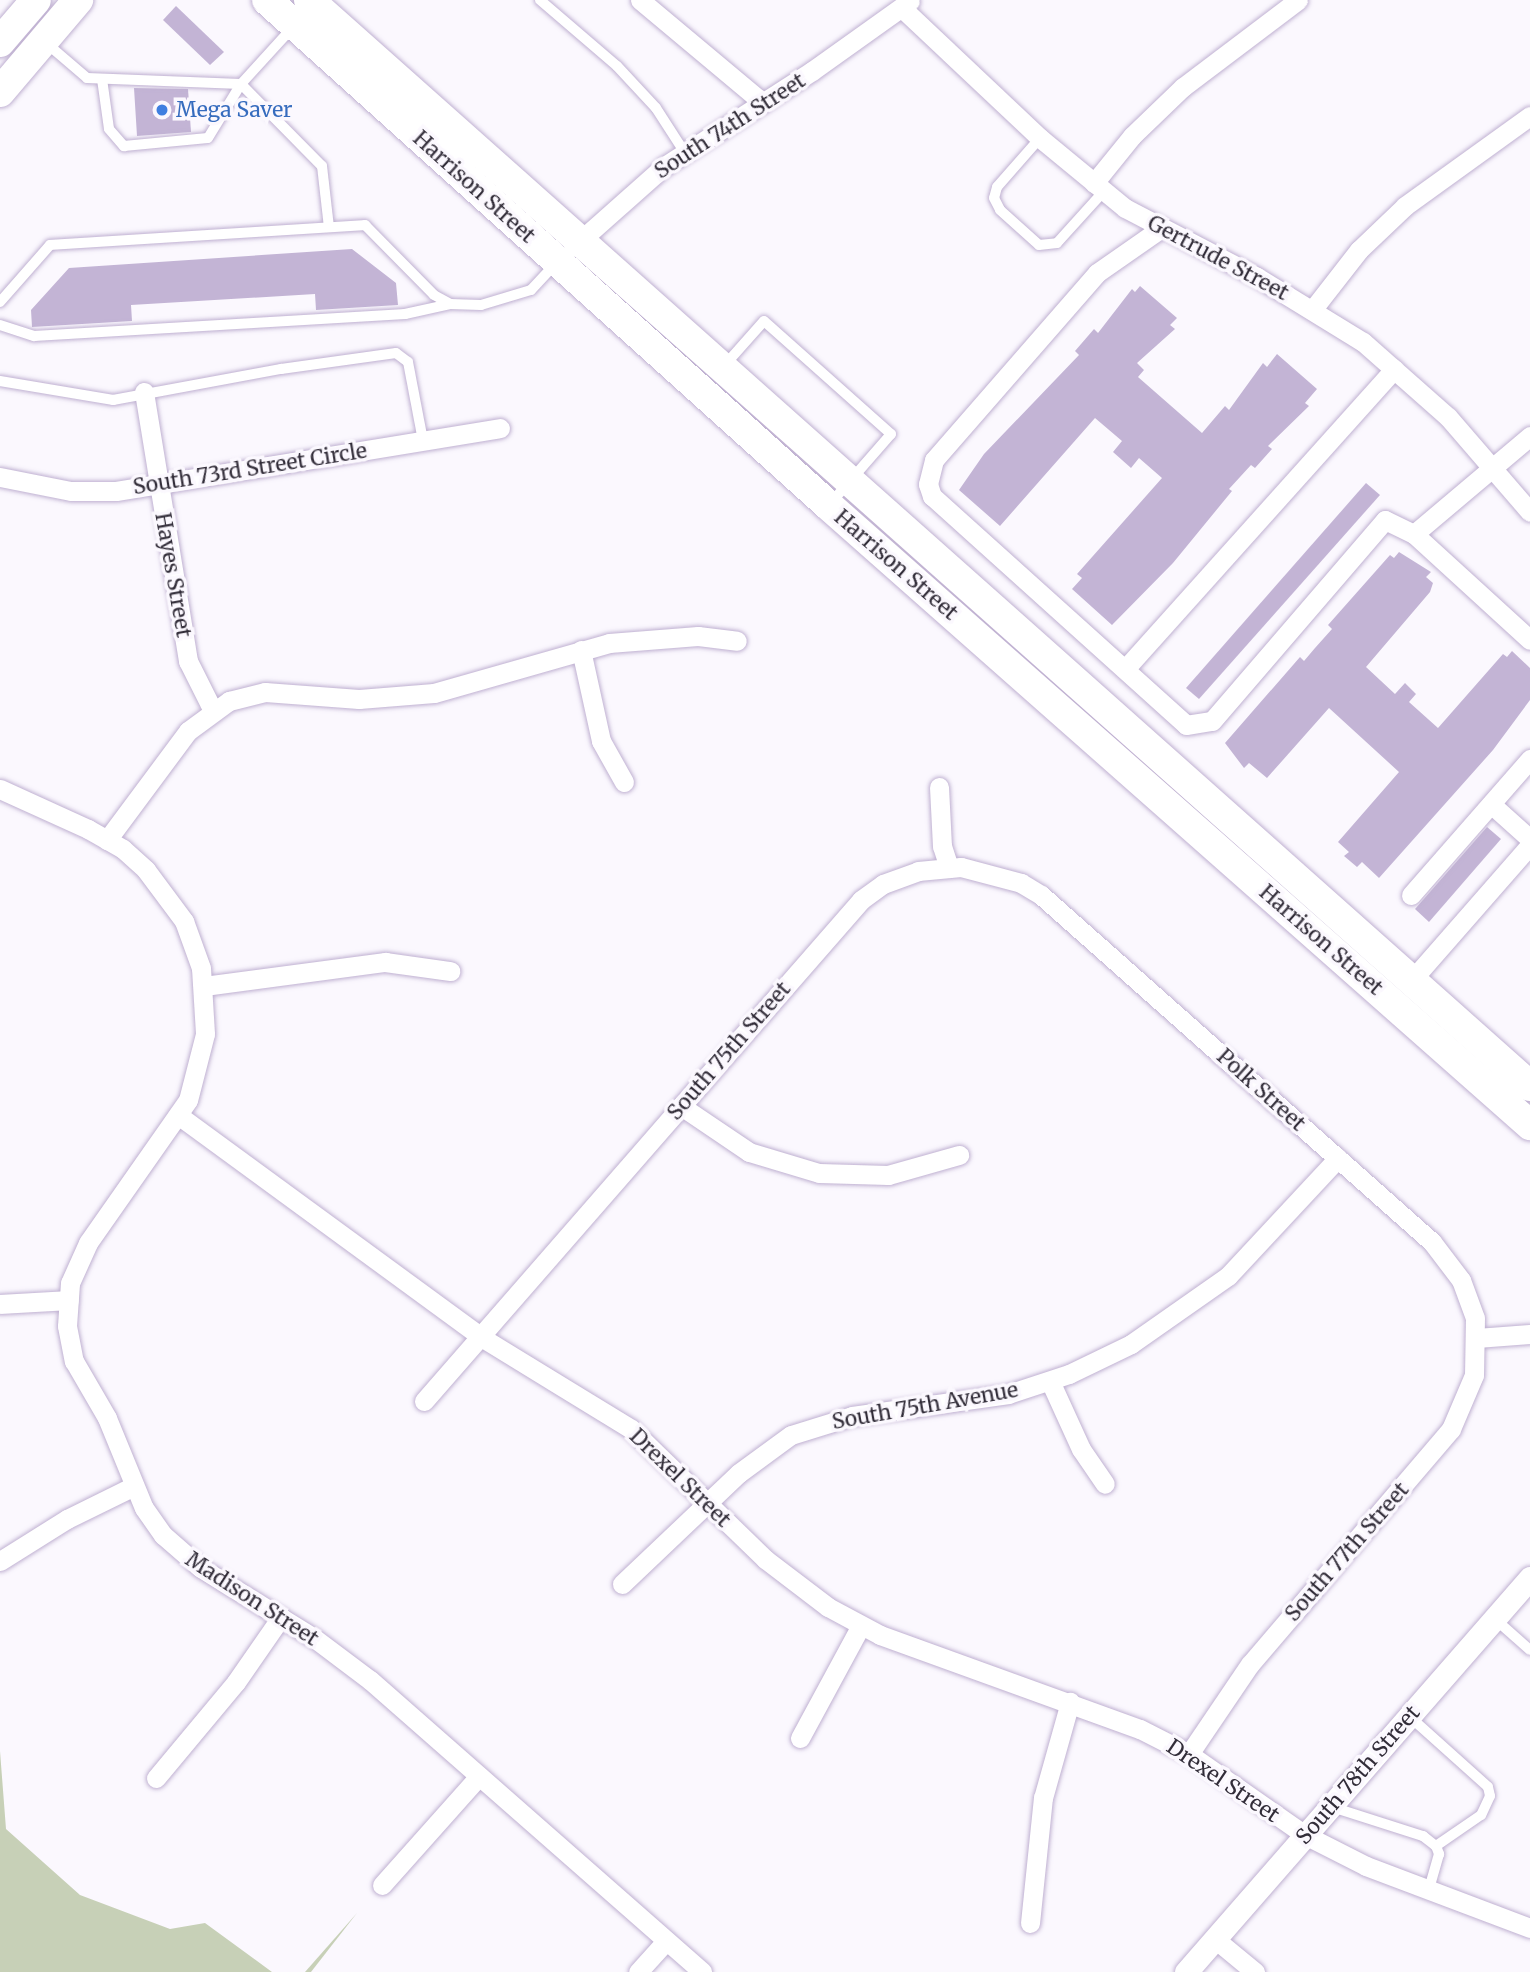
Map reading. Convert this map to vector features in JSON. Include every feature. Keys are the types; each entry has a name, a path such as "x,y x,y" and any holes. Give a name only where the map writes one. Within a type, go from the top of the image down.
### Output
{"main road":[{"path":"0,42 36,0"},
{"path":"0,92 78,0"},
{"name":"Harrison Street","path":"267,0 308,7 579,242 1530,1086"},
{"name":"Harrison Street","path":"308,7 557,262 1530,1125"}],"street":[{"path":"640,0 762,102"},
{"path":"1099,187 1132,136 1183,87 1298,0"},
{"name":"South 74th Street","path":"557,262 685,153 907,4"},
{"name":"Gertrude Street","path":"907,4 1040,138 1099,187 1160,229 1313,309 1394,369 1448,417 1530,512"},
{"path":"1313,309 1359,250 1405,206 1530,116"},
{"path":"1160,229 1097,272 934,460 928,484 932,496 1186,724 1212,720 1385,520 1414,534 1530,640"},
{"path":"1125,670 1394,369"},
{"name":"Hayes Street","path":"144,393 188,661 214,711"},
{"name":"South 73rd Street Circle","path":"0,477 91,492 158,484 500,428"},
{"path":"1414,534 1530,436"},
{"path":"107,839 188,731 229,701 265,692 359,699 434,693 581,650 658,638 698,636 737,641"},
{"path":"581,650 601,741 624,782"},
{"path":"1411,895 1530,759"},
{"path":"939,787 942,846 949,867"},
{"path":"3,796 107,839 146,870 174,903 198,955 204,986 203,1052 178,1115"},
{"path":"1491,804 1530,839"},
{"path":"1411,981 1530,845"},
{"name":"South 75th Street","path":"424,1401 861,900 903,875 949,867"},
{"name":"Polk Street","path":"949,867 999,874 1041,895 1338,1158 1450,1261 1471,1304 1476,1338"},
{"path":"204,986 384,962 450,971"},
{"path":"681,1106 749,1152 818,1173 888,1175 959,1155"},
{"name":"Madison Street","path":"178,1115 88,1243 70,1283 67,1326 74,1361 107,1418 144,1508 178,1550 281,1617 370,1680 702,1972"},
{"name":"Drexel Street","path":"178,1115 481,1337 631,1429 788,1579 861,1625 1070,1702 1189,1754 1305,1835 1429,1890 1530,1928"},
{"name":"South 75th Avenue","path":"622,1584 707,1503 769,1449 815,1425 852,1416 978,1401 1051,1381 1131,1344 1199,1300 1254,1252 1338,1158"},
{"path":"0,1304 69,1300"},
{"path":"1476,1338 1530,1334"},
{"name":"South 77th Street","path":"1189,1754 1250,1664 1451,1429 1474,1375 1476,1338"},
{"path":"1051,1381 1081,1449 1105,1484"},
{"path":"0,1561 67,1519 134,1486"},
{"name":"South 78th Street","path":"1186,1972 1530,1578"},
{"path":"156,1778 230,1689 281,1617"},
{"path":"800,1738 861,1625"},
{"path":"1030,1923 1043,1798 1070,1702"},
{"path":"382,1885 479,1776"},
{"path":"1215,1939 1255,1972"},
{"path":"638,1972 666,1941"}],"lane":[{"path":"540,0 617,66 656,108 685,153"},
{"path":"102,79 109,130 124,146 208,138 241,84 308,7"},
{"path":"43,41 87,78 241,84 322,166 329,227"},
{"path":"1040,138 994,194 1000,210 1039,245 1057,243 1099,187"},
{"path":"0,302 50,245 365,225 434,295 451,304"},
{"path":"0,325 34,336 405,314 451,304 481,305 519,296 557,262"},
{"path":"721,369 764,321 891,434 828,505"},
{"path":"0,382 113,400 396,353 408,362 423,441"},
{"path":"1494,1618 1530,1650"},
{"path":"1409,1716 1488,1787 1490,1796 1481,1815 1436,1846"},
{"path":"1329,1806 1423,1836 1436,1846 1439,1854 1429,1890"}],"green space":[{"path":"0,1751 6,1829 80,1895 170,1929 205,1923 272,1972 0,1972"},
{"path":"357,1913 311,1972 305,1972"}],"building":[{"path":"176,6 224,52 210,65 163,20"},
{"name":"Mega Saver","path":"134,88 188,89 191,132 137,136"},
{"path":"352,249 396,283 398,305 316,310 315,294 131,305 132,321 32,327 31,310 69,268"},
{"path":"1140,286 1177,318 1170,325 1175,329 1137,363 1144,370 1138,377 1202,433 1225,406 1229,410 1263,363 1267,367 1277,354 1317,389 1305,403 1309,406 1268,446 1272,449 1255,468 1251,465 1229,489 1232,491 1173,563 1112,625 1072,589 1082,578 1077,574 1162,478 1139,458 1131,468 1113,452 1122,441 1095,418 1000,526 959,490 984,454 1079,355 1075,351 1094,329 1098,333 1132,289 1135,292"},
{"path":"1366,483 1380,495 1199,699 1186,688"},
{"path":"1399,552 1431,572 1426,577 1433,583 1430,592 1366,667 1395,694 1405,683 1416,694 1409,702 1438,728 1503,654 1507,657 1512,651 1530,668 1530,700 1493,750 1379,878 1362,862 1357,867 1344,856 1349,852 1338,842 1399,772 1329,708 1267,778 1249,763 1244,768 1225,743 1300,657 1304,661 1332,629 1328,625 1390,555 1394,558"},
{"path":"1487,827 1501,839 1429,922 1415,909"}],"place":[{"name":"Mega Saver","path":"162,110"}]}
